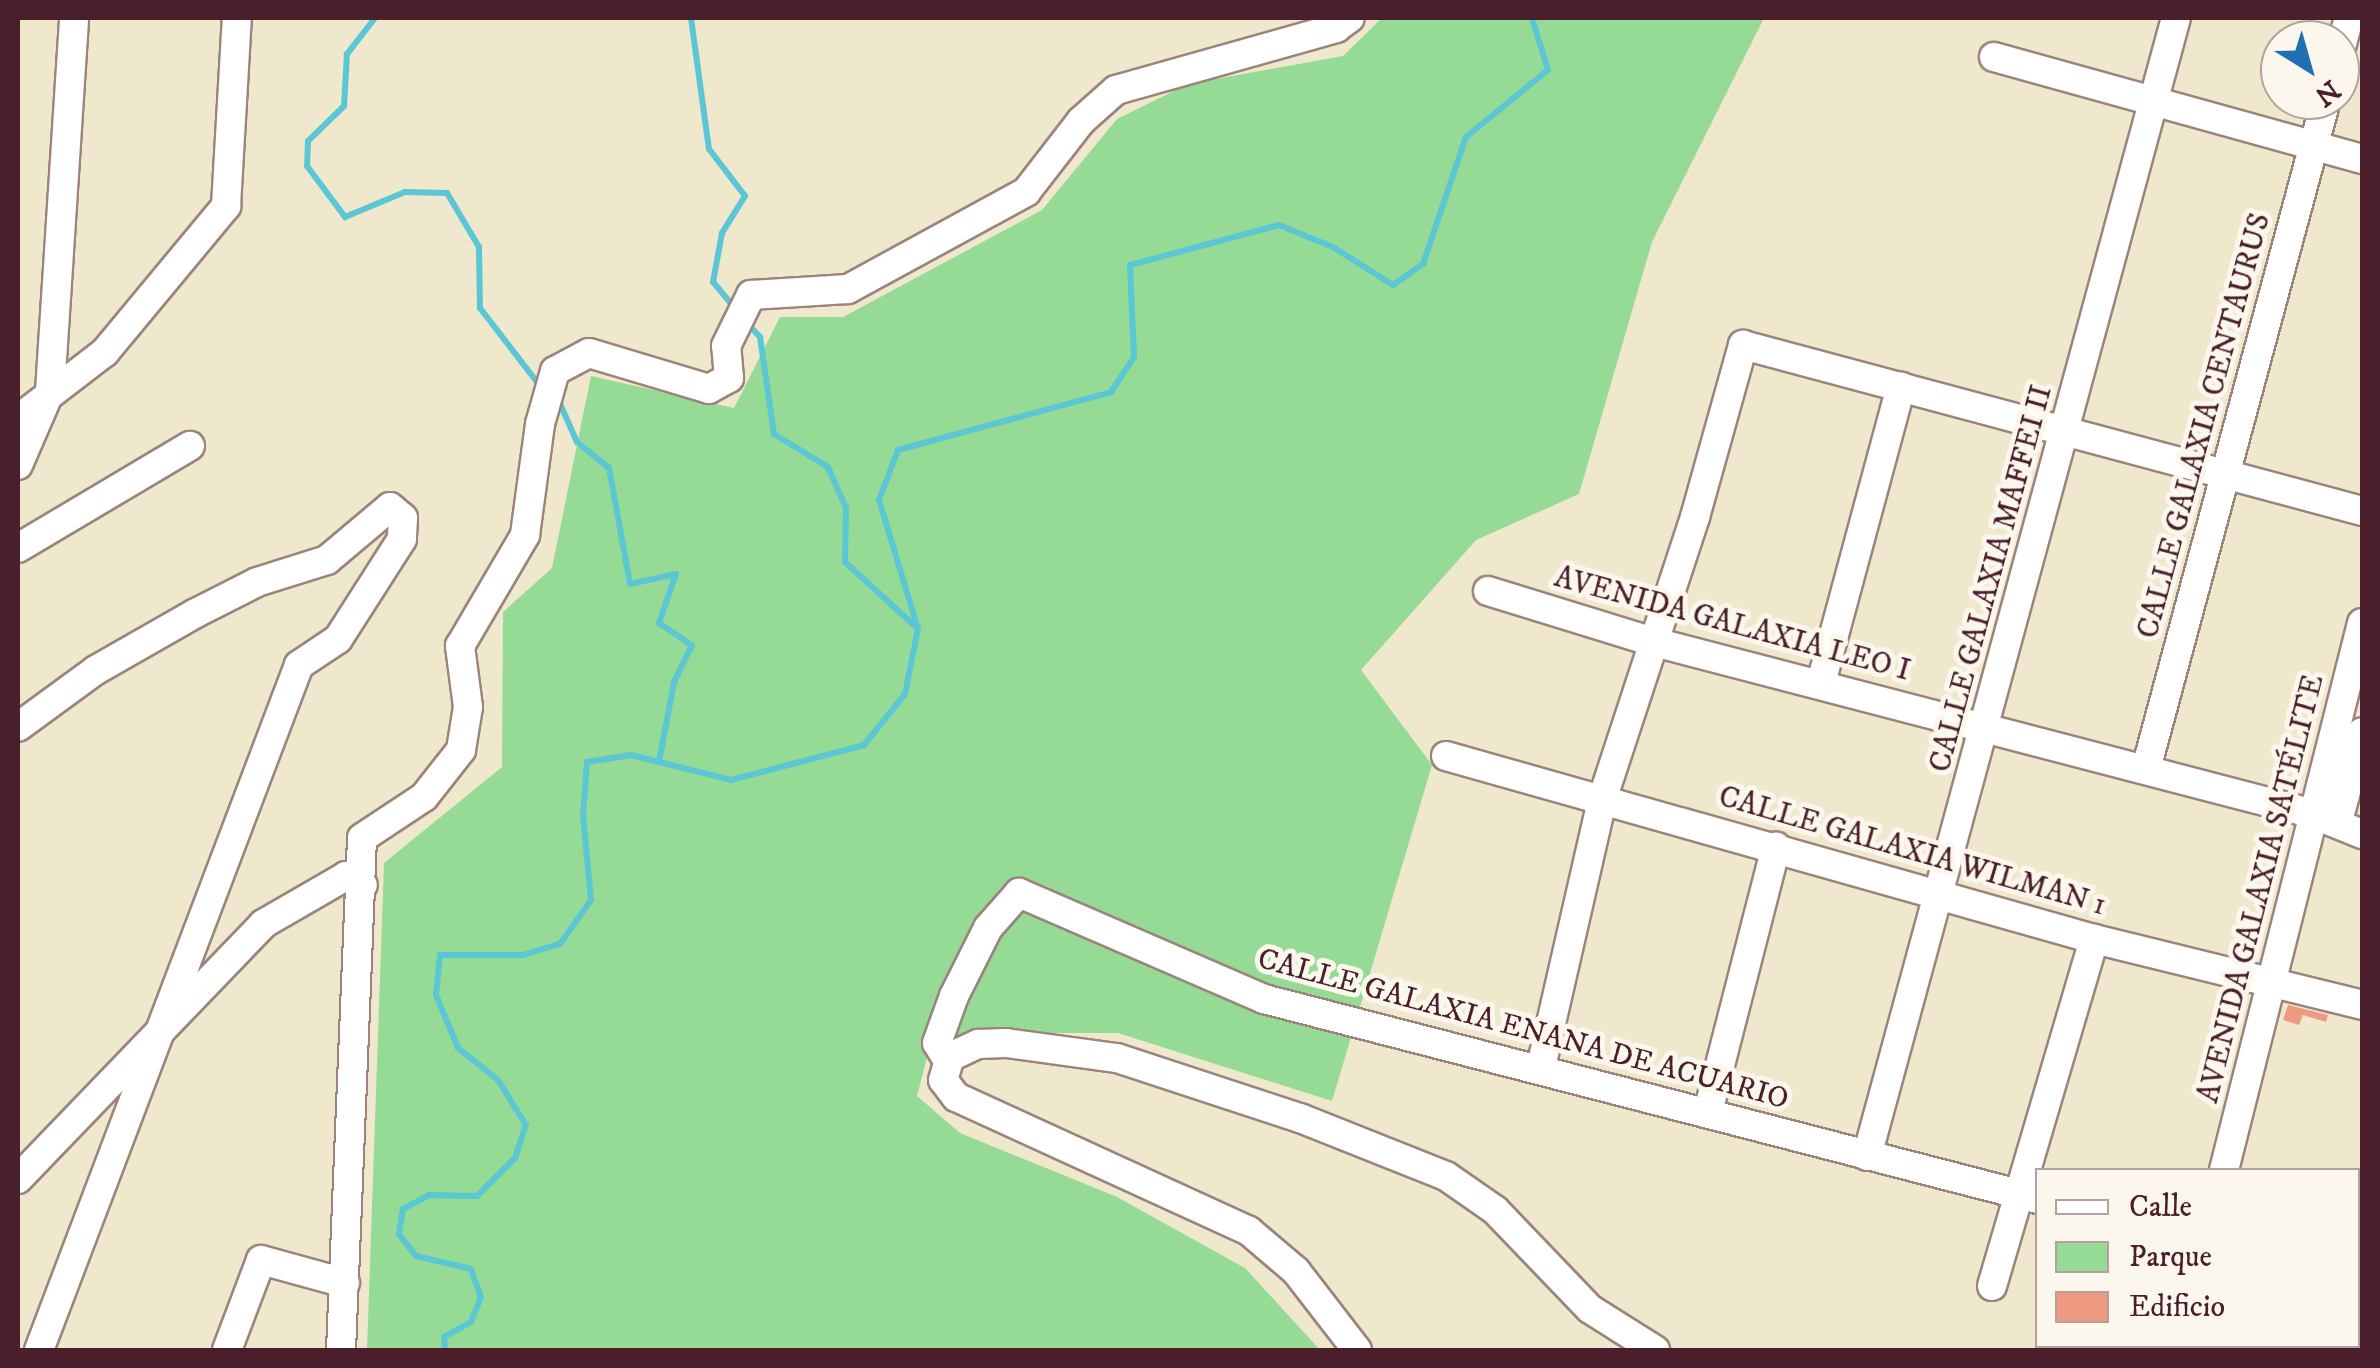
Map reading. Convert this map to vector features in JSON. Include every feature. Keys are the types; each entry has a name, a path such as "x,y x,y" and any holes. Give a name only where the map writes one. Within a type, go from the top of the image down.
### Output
{"street":[{"path":"18,465 50,391 74,18"},
{"path":"18,419 106,352 226,206 238,18"},
{"path":"341,1350 362,838 424,797 461,750 468,707 460,646 525,535 540,424 556,370 589,352 709,389 729,378 726,346 751,296 848,289 1026,192 1081,121 1116,90 1336,28 1350,18"},
{"name":"CALLE GALAXIA MAFFEI II","path":"1867,1156 1942,896 2176,18"},
{"path":"1994,57 2362,158"},
{"name":"CALLE GALAXIA CENTAURUS","path":"2146,769 2321,120"},
{"path":"1541,1066 1603,797 1743,344 2226,478 2362,511"},
{"path":"1820,683 1901,387"},
{"path":"18,548 190,446"},
{"path":"18,728 96,670 196,613 257,582 326,560 390,507 403,518 402,538 338,639 298,665 205,900 163,1026 40,1350"},
{"name":"AVENIDA GALAXIA LEO I","path":"1488,591 1654,642 2146,769 2310,813 2350,828"},
{"name":"AVENIDA GALAXIA SATÉLITE","path":"2225,1168 2274,982 2310,813 2362,623"},
{"name":"AVENIDA GALAXIA SATÉLITE","path":"2350,828 2362,732"},
{"name":"CALLE GALAXIA WILMAN 1","path":"1446,756 1603,797 2094,939 2362,1005"},
{"path":"1708,1112 1776,847"},
{"path":"18,1179 263,924 346,876 363,885"},
{"name":"CALLE GALAXIA ENANA DE ACUARIO","path":"948,1061 937,1043 954,996 988,928 1019,893 1264,999 1541,1066 2028,1197"},
{"path":"2035,1168 2094,939"},
{"path":"1357,1350 1296,1271 1249,1231 956,1097 943,1080 948,1061 978,1044 1065,1047 1117,1058 1300,1118 1446,1176 1495,1210 1590,1310 1655,1350"},
{"path":"1992,1286 2035,1170"},
{"path":"227,1350 260,1260 344,1283"}],"green space":[{"path":"1382,18 1764,18 1652,242 1579,494 1476,540 1361,670 1432,765 1332,1101 1118,1033 969,1033 931,1042 917,1096 960,1133 1117,1197 1245,1268 1320,1350 367,1350 384,863 502,767 503,612 552,568 591,376 734,408 780,317 843,317 1042,210 1117,119 1188,84 1343,56"}],"building":[{"path":"2288,1005 2328,1015 2326,1022 2303,1015 2299,1025 2283,1020"}],"waterway":[{"path":"375,18 347,54 344,106 308,141 307,166 345,217 405,192 447,193 479,247 480,308 540,386"},
{"path":"691,18 709,149 745,196 722,233 713,282 735,308"},
{"path":"445,1350 444,1337 471,1322 481,1297 471,1269 416,1256 399,1234 403,1209 429,1195 477,1196 515,1158 526,1125 498,1080 458,1048 436,995 440,955 523,955 560,944 591,900 583,816 587,762 631,755 731,780 864,745 905,694 918,629 879,500 898,450 1111,392 1134,357 1130,265 1279,225 1333,247 1393,285 1423,264 1466,137 1548,70 1532,18"},
{"path":"746,322 760,337 774,434 828,467 846,508 845,562 917,628"},
{"path":"558,399 577,442 609,468 630,584 676,574 659,623 692,645 674,682 659,762"}]}
